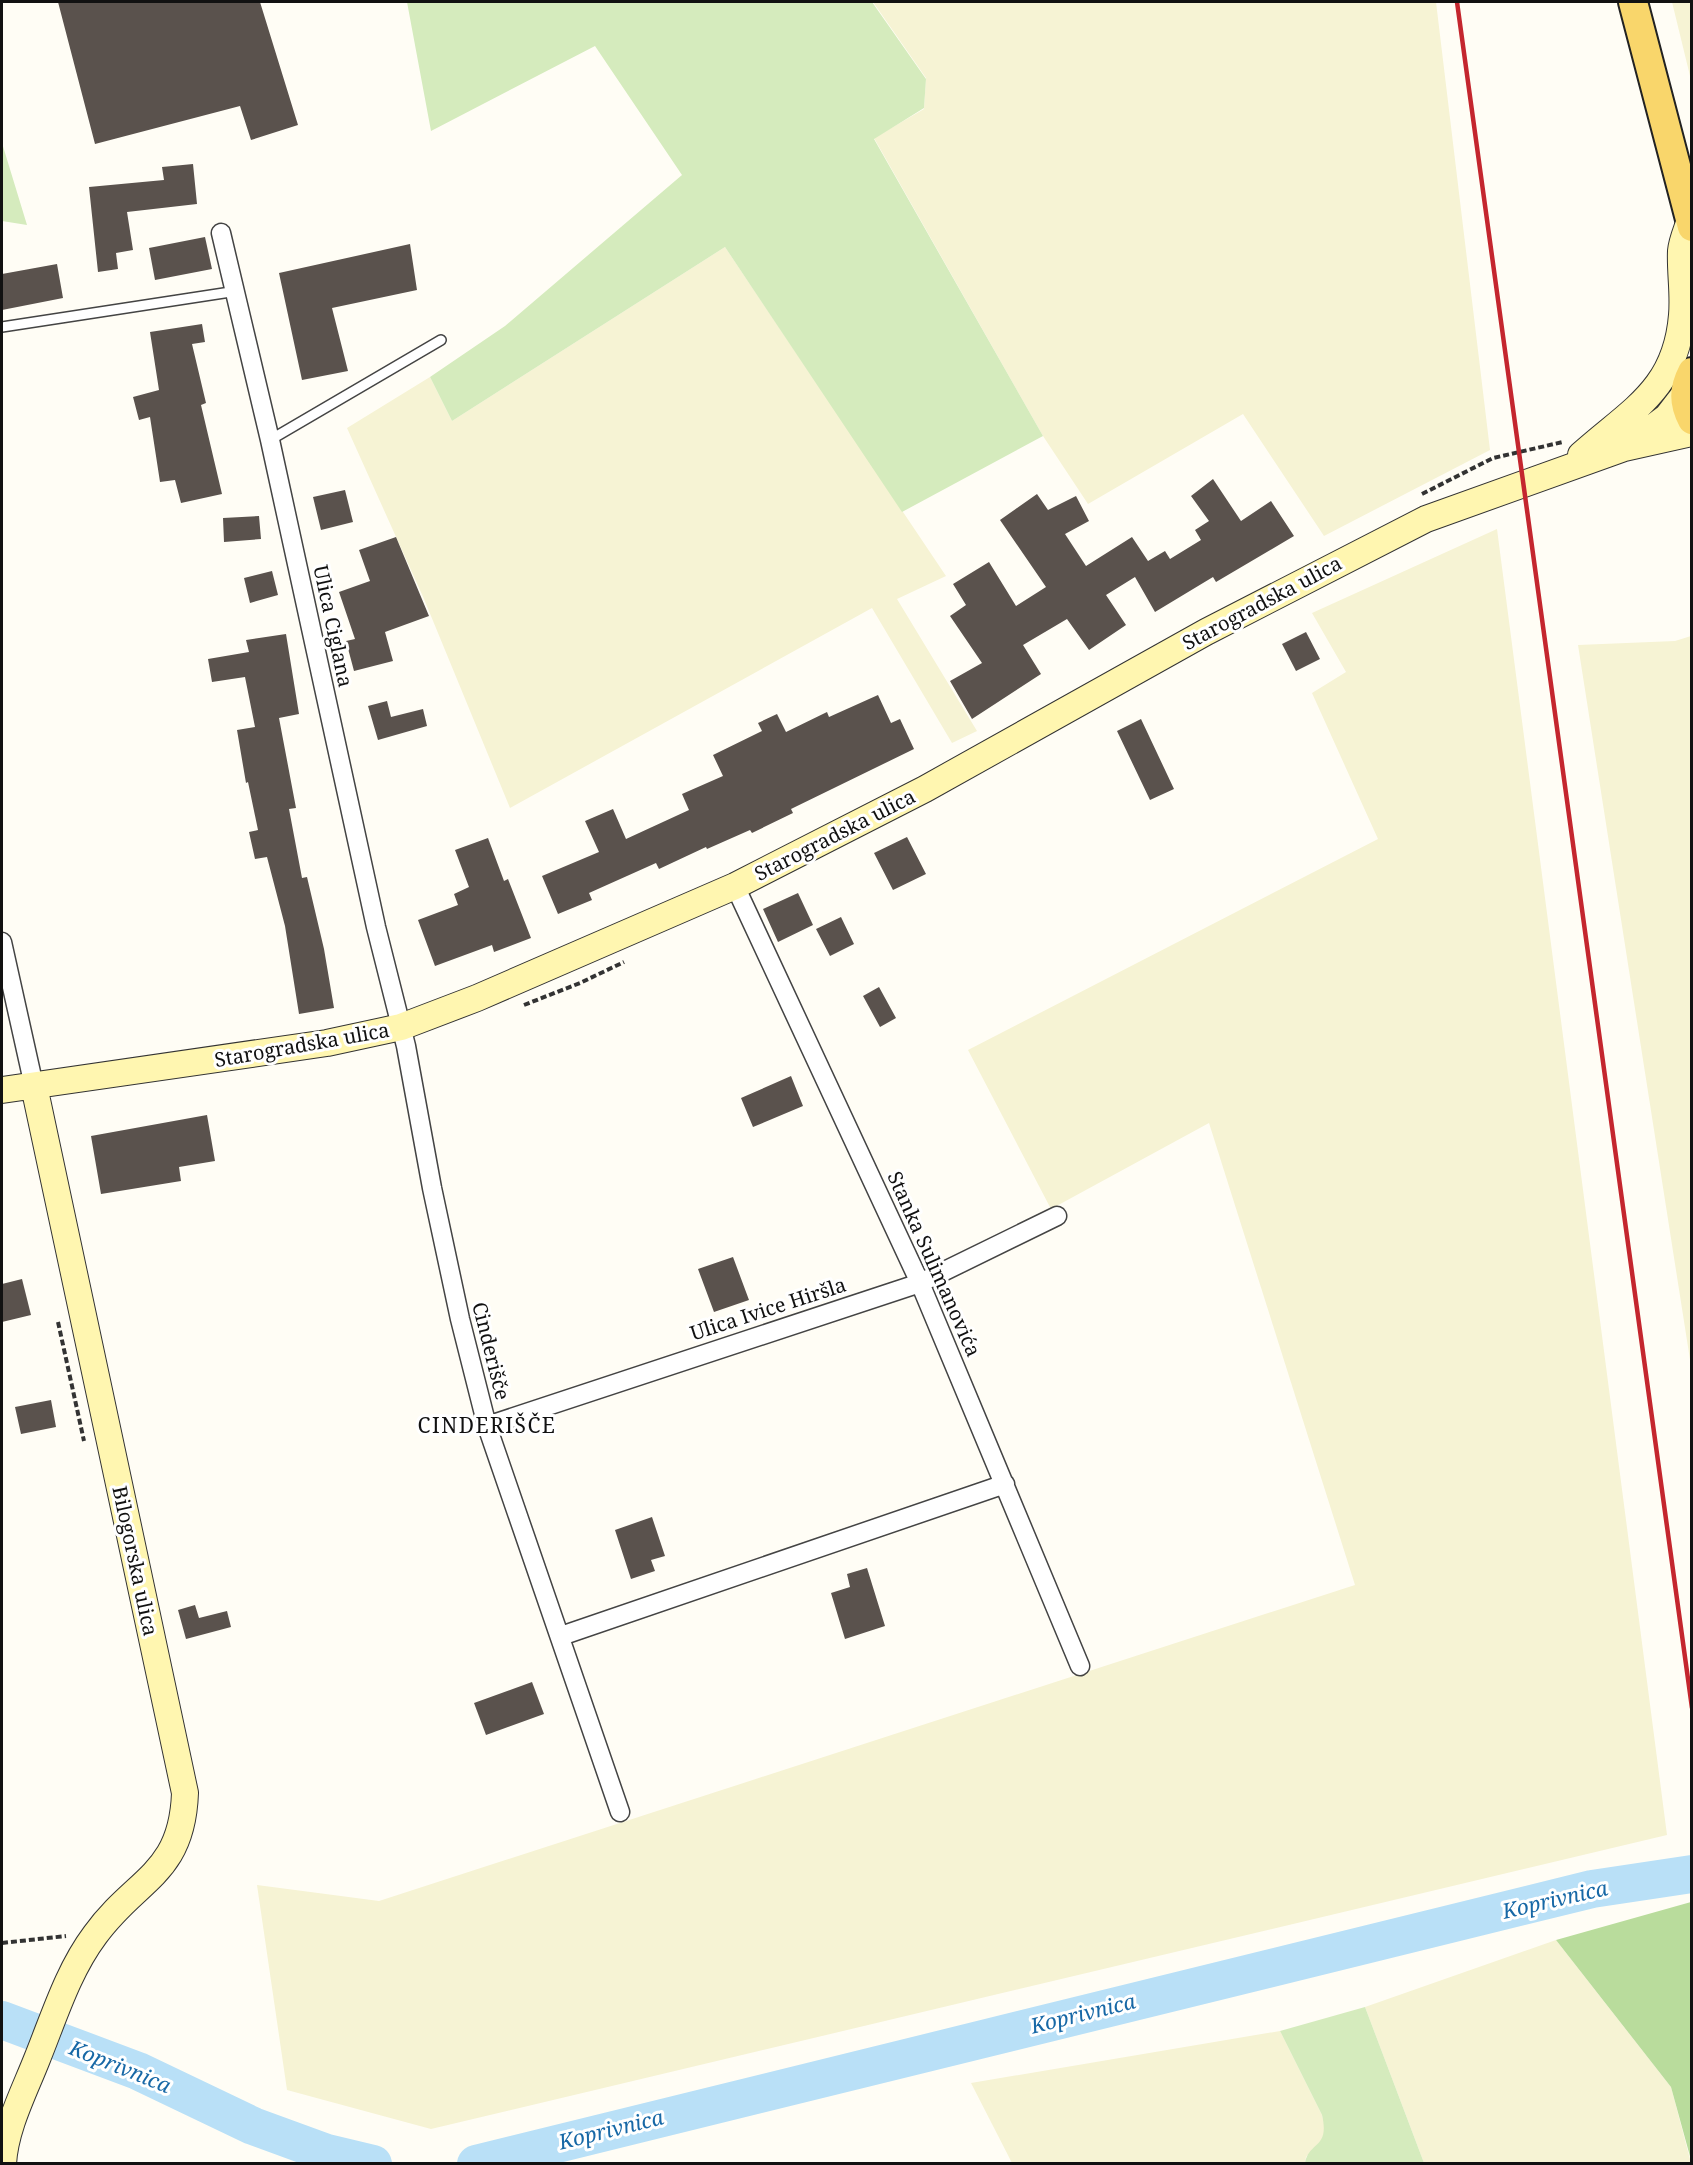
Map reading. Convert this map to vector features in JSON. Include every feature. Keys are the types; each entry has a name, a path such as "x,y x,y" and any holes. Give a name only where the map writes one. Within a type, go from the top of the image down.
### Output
{"main road":[{"path":"1567,468 1639,407 1666,373 1675,352 1682,317 1682,248 1691,223 1633,2"},
{"name":"Starogradska ulica","path":"1624,448 1667,417 1689,396"},
{"name":"Starogradska ulica","path":"2,1090 327,1043 401,1027 565,962 735,886 925,789 1206,632 1426,519 1624,448 1692,433"},
{"name":"Bilogorska ulica","path":"3,2163 15,2114 79,1958 115,1911 159,1872 172,1853 181,1831 185,1793 34,1086"}],"street":[{"name":"Ulica Ciglana","path":"221,233 237,291 368,892 401,1027"},
{"name":"Stanka Sulimanovića","path":"735,886 920,1283 1080,1666"},
{"path":"2,942 34,1086"},
{"name":"Cinderišče","path":"401,1027 457,1308 487,1426 620,1812"},
{"name":"Ulica Ivice Hiršla","path":"487,1426 920,1283 1057,1216"},
{"path":"561,1636 1005,1484"}],"lane":[{"path":"2,327 237,291"},
{"path":"270,440 441,340"}],"path":[{"path":"1426,519 1416,497 1493,458 1565,441"},
{"path":"58,1320 86,1448"},
{"path":"2,1943 74,1935"}],"shaded area":[{"path":"873,2 1436,2 1490,450 1324,536 1243,414 1088,504 1043,436 874,138 924,109 926,78"},
{"path":"1672,2 1691,2 1691,80"},
{"path":"725,247 946,576 897,599 977,731 952,743 872,608 510,808 424,599 347,428 430,377 452,421"},
{"path":"1497,529 1667,1835 431,2129 287,2090 257,1885 379,1901 1355,1585 1209,1123 1051,1209 968,1050 1378,839 1312,693 1346,672 1312,613"},
{"path":"1692,636 1691,1366 1578,645 1675,641"},
{"path":"1556,1940 1671,2087 1691,2163 1424,2163 1365,2007"},
{"path":"1280,2031 1322,2115 1325,2127 1323,2139 1306,2157 1305,2163 1012,2163 971,2083"}],"green space":[{"path":"407,2 872,2 926,79 924,108 874,139 1043,436 902,512 725,247 452,421 430,377 505,326 682,175 595,46 431,131"},
{"path":"2,143 27,225 2,221"},
{"path":"1692,1902 1691,2160 1671,2087 1556,1940"},
{"path":"1365,2007 1424,2163 1305,2163 1310,2151 1318,2144 1323,2134 1322,2115 1280,2031"}],"building":[{"path":"58,2 260,2 298,125 251,140 240,106 95,144"},
{"path":"193,164 197,204 127,212 133,250 116,253 118,269 98,272 89,187 164,180 162,167"},
{"path":"205,237 212,269 155,280 149,248"},
{"path":"410,244 417,290 332,308 348,371 302,380 279,273"},
{"path":"57,264 63,298 2,310 2,274"},
{"path":"202,324 205,342 192,344 206,403 201,405 222,494 181,503 175,480 160,482 150,417 139,420 133,397 159,390 150,332"},
{"path":"1213,479 1241,521 1271,501 1294,536 1216,582 1213,577 1155,612 1135,577 1106,595 1126,625 1089,650 1067,619 1023,645 1041,674 972,719 950,681 982,663 950,616 966,605 953,584 989,562 1016,606 1046,587 1000,520 1037,494 1048,510 1076,496 1089,521 1065,534 1086,566 1132,537 1148,561 1165,551 1170,559 1201,540 1195,530 1209,521 1191,496"},
{"path":"345,490 353,522 321,530 313,497"},
{"path":"259,516 261,539 224,542 223,518"},
{"path":"396,537 429,616 385,632 393,661 354,671 346,641 355,639 339,592 370,581 359,550"},
{"path":"272,571 278,595 250,603 244,578"},
{"path":"1306,632 1320,659 1296,671 1282,644"},
{"path":"286,634 299,714 279,718 296,808 289,809 302,878 307,877 324,949 334,1008 299,1014 285,926 267,857 255,859 249,832 258,830 248,782 246,783 237,730 255,727 245,677 212,682 208,659 249,652 246,640"},
{"path":"878,695 891,723 900,719 914,749 791,809 793,813 752,833 750,830 707,849 706,847 659,869 656,863 589,893 592,900 558,914 542,876 599,852 585,821 613,809 626,839 689,810 682,794 723,776 713,755 762,731 758,723 777,714 786,732 827,712 829,717"},
{"path":"387,701 391,717 423,709 427,726 378,740 368,706"},
{"path":"1141,719 1174,789 1150,800 1117,731"},
{"path":"907,837 926,874 893,890 874,853"},
{"path":"488,838 504,881 508,879 531,938 494,952 492,945 435,966 418,920 458,905 454,894 469,887 455,850"},
{"path":"798,893 813,925 778,942 763,909"},
{"path":"841,917 854,944 830,956 816,929"},
{"path":"879,987 896,1018 880,1027 863,996"},
{"path":"791,1076 803,1106 753,1127 741,1098"},
{"path":"207,1115 215,1161 179,1167 181,1181 101,1194 91,1136"},
{"path":"733,1257 749,1300 714,1312 698,1269"},
{"path":"22,1279 31,1315 2,1322 2,1284"},
{"path":"51,1400 56,1427 21,1434 15,1407"},
{"path":"652,1517 665,1556 651,1560 655,1571 631,1579 615,1530"},
{"path":"867,1568 885,1626 845,1639 831,1593 850,1587 847,1574"},
{"path":"195,1605 199,1618 227,1611 231,1627 186,1639 178,1610"},
{"path":"532,1682 544,1714 486,1735 474,1703"}],"waterway":[{"name":"Koprivnica","path":"476,2164 1592,1889 1692,1874"},
{"name":"Koprivnica","path":"2,2020 138,2071 253,2126 327,2153 373,2164"}],"railway":[{"path":"1457,2 1692,1708"}],"district":[{"name":"CINDERIŠČE","path":"487,1426"}]}
